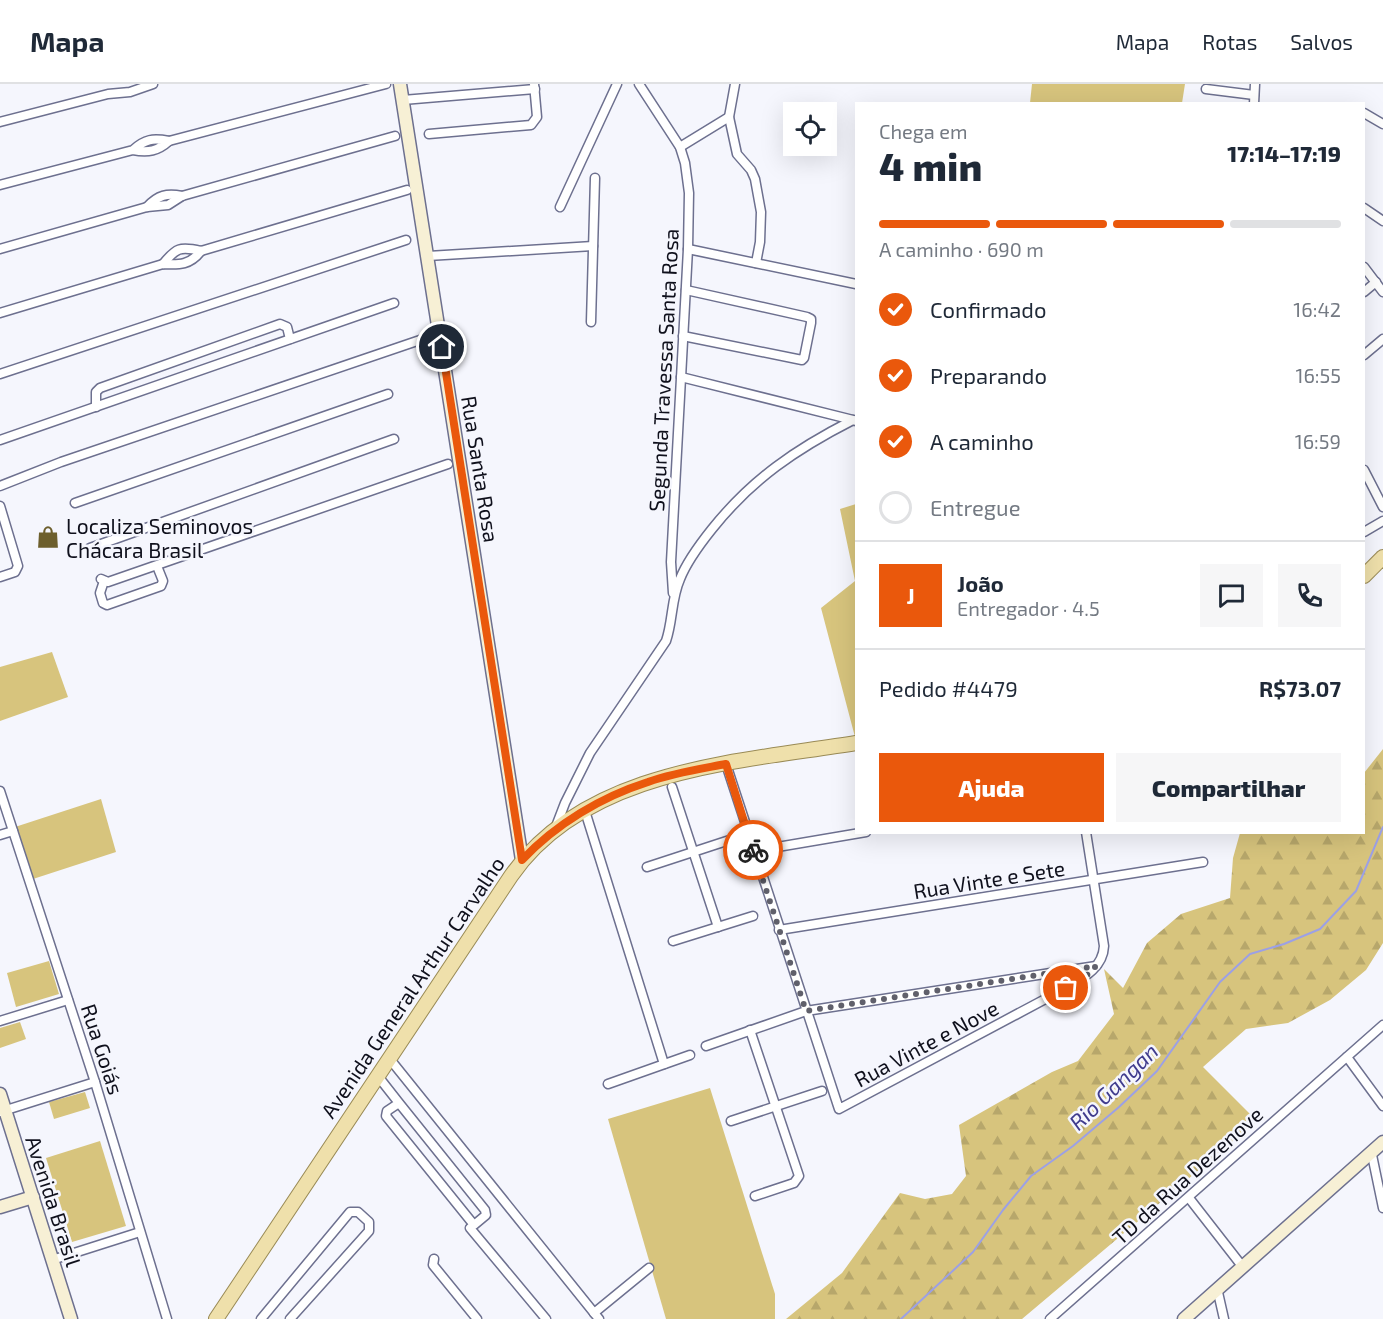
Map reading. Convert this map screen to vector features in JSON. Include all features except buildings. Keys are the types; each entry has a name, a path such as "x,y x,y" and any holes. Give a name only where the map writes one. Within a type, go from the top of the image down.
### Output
{"main road":[{"path":"1365,574 1383,557"},
{"name":"Avenida General Arthur Carvalho","path":"216,1319 522,860 555,829 626,790 649,781 726,764 855,743"}],"street":[{"path":"0,122 108,94 130,92 153,84"},
{"path":"0,185 133,150 153,151 160,149 169,141 386,84"},
{"name":"Rua Santa Rosa","path":"400,84 488,621 522,860"},
{"path":"560,207 617,84"},
{"name":"Segunda Travessa Santa Rosa","path":"639,84 680,147 685,163 689,193 671,562 674,596"},
{"path":"735,84 729,117 737,154 751,170 759,193 760,242 756,263"},
{"path":"1206,89 1254,99 1256,84"},
{"path":"403,100 535,86 537,117 531,125 429,134"},
{"path":"1365,115 1383,124"},
{"path":"680,147 729,117"},
{"path":"0,249 147,207 158,196 166,194 182,196 395,136"},
{"path":"591,322 595,178"},
{"path":"162,264 177,249 201,251 407,190"},
{"path":"1365,209 1383,220"},
{"path":"0,374 406,240"},
{"path":"428,256 593,246"},
{"path":"688,249 855,285"},
{"path":"0,314 162,264 182,265 196,257 201,251"},
{"path":"1365,268 1383,292"},
{"path":"1365,291 1376,282"},
{"path":"683,336 802,360 812,323 807,317 686,290"},
{"path":"0,440 394,303"},
{"path":"96,407 96,392 100,388 280,324 287,327 290,339"},
{"path":"0,486 61,462 426,338"},
{"path":"1365,354 1383,339"},
{"path":"681,377 855,421"},
{"path":"75,503 388,394"},
{"path":"555,829 590,753 666,641 671,625 674,596 686,565 717,522 748,489 786,457 815,439 855,421"},
{"path":"95,547 394,439"},
{"path":"157,566 163,581 161,586 107,605 103,603 100,593 102,580 108,582 157,566 448,464"},
{"path":"1365,472 1383,507"},
{"path":"0,506 18,566 15,573 0,577"},
{"path":"1365,531 1383,521"},
{"path":"726,764 806,1011"},
{"path":"672,787 718,927"},
{"name":"Rua Goiás","path":"0,791 95,1082 167,1319"},
{"path":"585,811 664,1064"},
{"path":"0,835 13,831"},
{"path":"647,867 748,834"},
{"path":"754,851 855,834"},
{"path":"706,1046 806,1011 1096,966 1101,962 1104,946 1086,834"},
{"name":"Rua Vinte e Sete","path":"779,930 1203,862"},
{"path":"673,941 753,916"},
{"name":"Rua Vinte e Nove","path":"806,1011 839,1109 1066,988 1086,976 1096,966"},
{"path":"0,1021 68,1000"},
{"name":"TD da Rua Dezenove","path":"1050,1319 1383,1025"},
{"path":"750,1030 799,1172 799,1179 794,1183 755,1196"},
{"path":"608,1084 690,1055"},
{"path":"1347,1057 1383,1106"},
{"path":"388,1058 596,1316 649,1268"},
{"path":"377,1075 485,1210 486,1215 474,1225 386,1116 387,1112 399,1103"},
{"path":"3,1111 95,1082"},
{"path":"731,1121 822,1091"},
{"name":"Avenida Brasil","path":"0,1094 3,1111 71,1319"},
{"path":"1184,1319 1383,1142"},
{"path":"1369,1156 1383,1153"},
{"path":"1369,1156 1383,1208"},
{"path":"0,1207 33,1197"},
{"path":"1189,1198 1242,1266"},
{"path":"261,1319 350,1212 358,1212 369,1222 369,1232 290,1319"},
{"path":"470,1228 546,1319"},
{"path":"52,1260 141,1232"},
{"path":"434,1259 433,1265 477,1319"},
{"path":"1217,1288 1224,1319"}],"green space":[{"path":"1032,84 1185,84 1182,102 1030,102"},
{"path":"855,504 855,581 840,509"},
{"path":"855,581 855,737 821,608"},
{"path":"52,652 68,697 0,721 0,667"},
{"path":"1383,749 1383,943 1366,970 1330,1000 1288,1023 1246,1029 1203,1067 1257,1121 1022,1319 786,1319 842,1273 900,1193 925,1199 952,1194 966,1176 959,1125 1052,1072 1078,1061 1114,1014 1104,969 1123,988 1147,943 1181,914 1230,898 1233,858 1240,834 1365,834 1365,772"},
{"path":"101,799 116,852 33,879 15,827"},
{"path":"49,961 59,994 16,1007 7,973"},
{"path":"20,1022 26,1039 0,1048 0,1028"},
{"path":"710,1088 775,1294 775,1319 666,1319 608,1119"},
{"path":"85,1092 90,1108 54,1119 49,1102"},
{"path":"100,1141 126,1226 72,1242 46,1158"}],"waterway":[{"name":"Rio Gangan","path":"901,1319 973,1252 1031,1176 1073,1146 1157,1071 1220,982 1250,954 1284,944 1320,929 1356,891 1383,827"}],"way so far":[{"path":"753,850 806,1011 1096,966 1086,976 1066,988"}],"place":[{"name":"Localiza Seminovos Chácara Brasil","path":"48,537"}],"route":[{"path":"442,347 522,860 555,829 626,790 667,776 726,764 753,850"}]}
